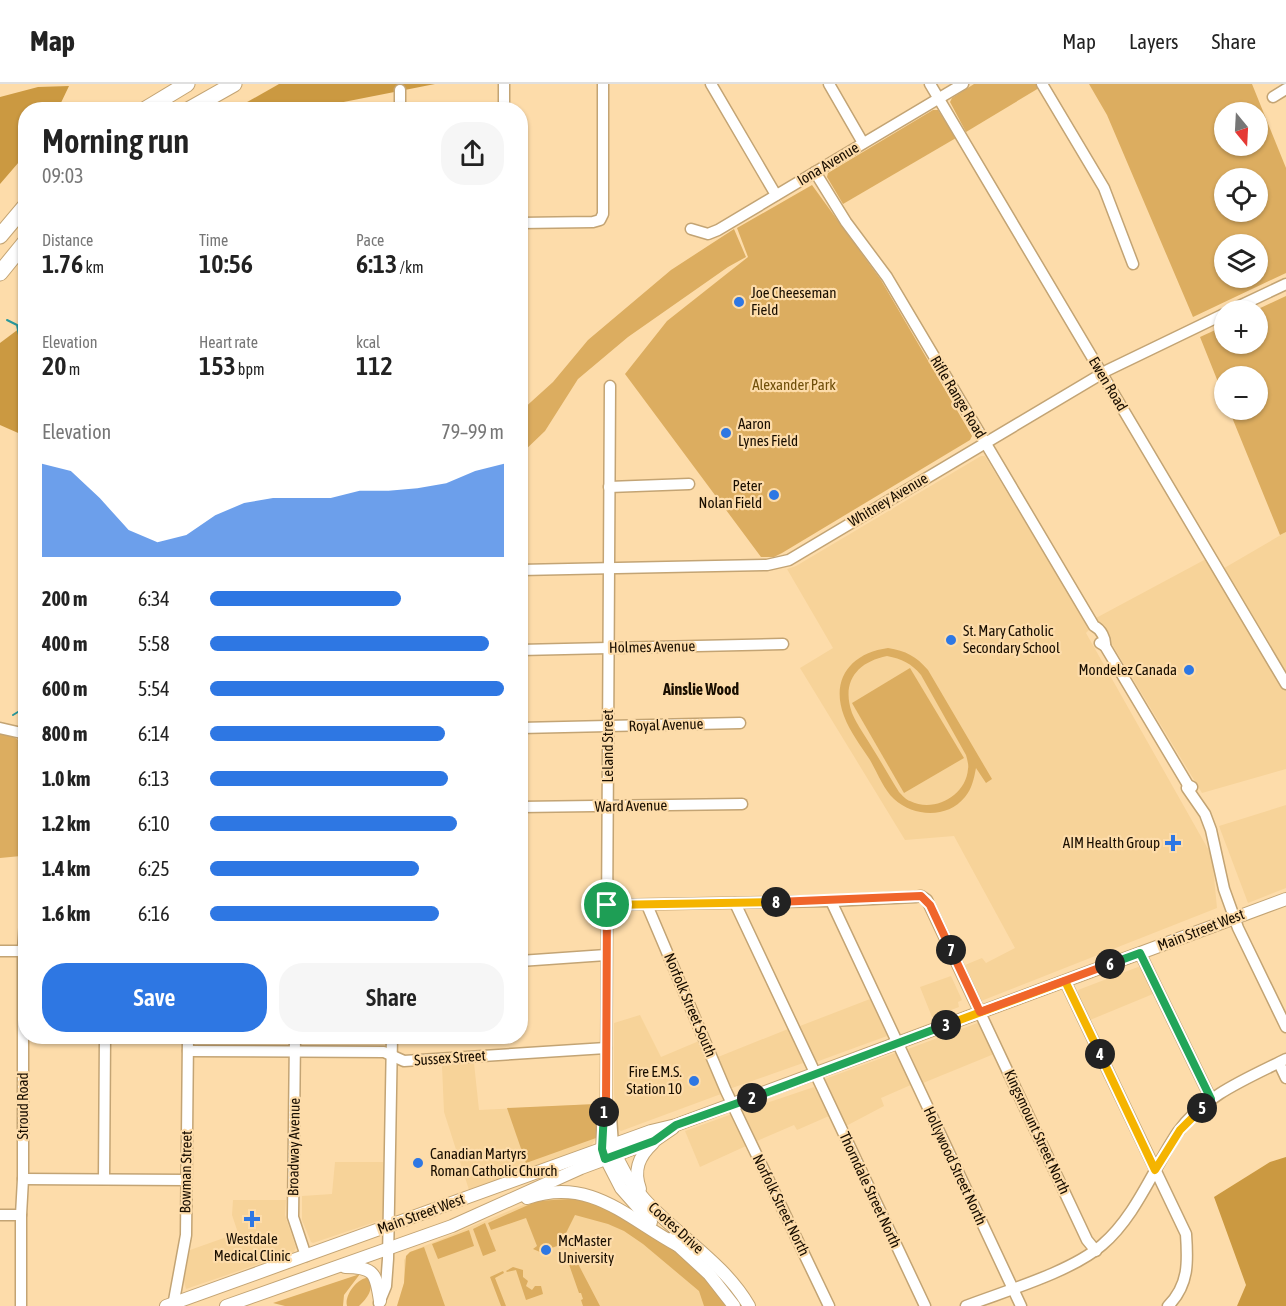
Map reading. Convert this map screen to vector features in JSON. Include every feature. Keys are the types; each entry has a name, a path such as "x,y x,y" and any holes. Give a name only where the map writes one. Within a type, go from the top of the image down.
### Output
{"highway":[{"path":"157,102 187,84"},
{"path":"202,102 234,84"},
{"path":"0,236 18,215"},
{"path":"0,273 18,251"}],"main road":[{"name":"Main Street West","path":"226,1306 464,1221 651,1131 676,1125 733,1105 1286,898"},
{"name":"Main Street West","path":"171,1305 388,1226 609,1152 654,1141 676,1125"},
{"path":"646,1200 637,1180 636,1168 643,1154 654,1141"},
{"name":"Cootes Drive","path":"609,1152 646,1200 722,1271 736,1286 749,1306"},
{"name":"Cootes Drive","path":"609,1152 629,1199 709,1274 734,1306"},
{"path":"464,1221 481,1217 535,1195 571,1192 618,1207 677,1245"},
{"path":"338,1267 360,1267 370,1271 376,1278 379,1304"}],"street":[{"path":"504,84 504,102"},
{"path":"528,223 600,220 603,214 603,84"},
{"path":"711,84 776,195"},
{"path":"829,84 863,143"},
{"name":"Ewen Road","path":"930,84 1101,373 1281,664 1286,684"},
{"name":"Iona Avenue","path":"691,229 708,234 718,231 963,84"},
{"path":"1042,84 1104,188 1133,264"},
{"path":"1273,97 1286,89"},
{"path":"400,90 400,102"},
{"name":"Rifle Range Road","path":"815,172 846,222 887,277 1094,626 1093,630 1101,644 1105,646 1188,785 1190,796 1194,797 1205,814 1211,830 1224,889 1234,918 1286,1027"},
{"path":"1252,300 1286,284"},
{"name":"Whitney Avenue","path":"528,570 776,564 789,560 1101,373 1214,319"},
{"name":"Leland Street","path":"609,1152 611,1116 606,1106 606,955 610,386"},
{"path":"609,487 689,484"},
{"name":"Holmes Avenue","path":"528,650 783,644"},
{"name":"Royal Avenue","path":"528,729 740,723"},
{"path":"0,728 18,732"},
{"name":"Ward Avenue","path":"528,807 742,804"},
{"name":"Kingsmount Street North","path":"831,901 921,896 930,905 1088,1240 1096,1251"},
{"path":"607,905 831,901"},
{"name":"Hollywood Street North","path":"831,901 1021,1306"},
{"name":"Thorndale Street North","path":"735,903 925,1306"},
{"name":"Norfolk Street South","path":"646,905 733,1105"},
{"path":"0,951 18,951"},
{"path":"1140,953 1211,1099"},
{"path":"528,960 606,955"},
{"path":"1065,981 1186,1234 1188,1270 1183,1286 1168,1306"},
{"name":"Stroud Road","path":"21,1306 23,1044"},
{"path":"104,1179 105,1044"},
{"name":"Bowman Street","path":"171,1305 186,1235 188,1044"},
{"name":"Broadway Avenue","path":"295,1044 294,1217 306,1256"},
{"path":"379,1304 386,1286 388,1249 392,1044"},
{"name":"Sussex Street","path":"188,1051 384,1052 404,1062 606,1048"},
{"path":"966,1306 1068,1266 1096,1251 1131,1211 1180,1130 1211,1099 1244,1079 1282,1061 1286,1078"},
{"name":"Norfolk Street North","path":"733,1105 829,1306"},
{"path":"23,1179 186,1180"},
{"path":"0,1215 21,1215"}],"shaded area":[{"path":"279,84 435,84 344,102 247,102"},
{"path":"69,86 61,102 18,102 18,163 0,184 0,97 38,87"},
{"path":"18,330 18,433 0,425 0,343"},
{"path":"981,456 985,456 1090,629 1086,633 1212,856 1217,908 981,1001 965,965 982,958 986,963 1015,948 954,836 905,840 800,668 833,648 787,569 796,566"},
{"path":"1286,532 1286,769 1202,793 1096,618 1206,559 1214,574"},
{"path":"1286,805 1286,888 1248,903 1219,826"},
{"path":"1138,967 1142,968 1153,994 1090,1020 1078,990"},
{"path":"951,976 962,1000 958,1002 959,1007 932,1017 920,987"},
{"path":"870,999 887,1036 816,1062 800,1026"},
{"path":"640,1015 661,1057 699,1041 721,1094 621,1131 618,1129 614,1094 614,1023"},
{"path":"980,1022 994,1054 923,1083 908,1049"},
{"path":"788,1029 803,1063 732,1088 718,1057"},
{"path":"898,1052 913,1084 881,1098 884,1106 846,1126 825,1079"},
{"path":"474,1063 479,1110 596,1104 596,1138 591,1146 469,1190 444,1112 442,1066"},
{"path":"814,1087 829,1116 797,1130 794,1125 757,1141 743,1111"},
{"path":"732,1114 746,1146 700,1167 685,1131"},
{"path":"1286,1157 1286,1306 1237,1306 1246,1285 1214,1197 1270,1162"},
{"path":"335,1162 383,1162 384,1219 313,1243 302,1220 302,1196 332,1194"},
{"name":"McMaster University","path":"559,1196 599,1201 727,1306 397,1306 404,1283 404,1260 410,1252 535,1200"},
{"path":"233,1200 286,1200 285,1215 296,1248 294,1252 186,1289 184,1281 190,1250 238,1233 232,1215"}],"green space":[{"path":"974,84 1036,84 1039,88 966,132 950,102 952,98"},
{"path":"1089,84 1252,84 1259,102 1214,102 1214,156 1268,156 1268,124 1286,168 1286,273 1268,282 1268,234 1214,234 1214,288 1254,288 1229,300 1214,300 1214,307 1193,317 1107,115"},
{"path":"933,110 938,110 956,138 843,204 827,177 828,173"},
{"name":"Alexander Park","path":"812,185 881,280 972,436 970,440 782,553 774,557 761,557 625,374 667,321 748,257 737,228"},
{"path":"734,229 746,257 728,267 628,337 578,379 545,431 528,447 528,405 553,382 588,340 671,270"},
{"path":"1286,296 1286,532 1280,535 1233,420 1268,420 1268,366 1214,366 1214,372 1200,337 1214,331 1214,354 1268,354 1268,304"},
{"path":"888,648 900,651 915,658 928,670 992,779 986,783 976,768 967,794 958,804 949,809 940,812 921,812 902,805 894,799 846,722 840,703 842,680 854,662 875,651","holes":["887,656 902,660 921,675 966,755 968,762 966,779 955,794 947,800 929,805 919,804 901,795 852,713 849,692 854,675 867,663"]},
{"path":"910,668 964,758 904,793 852,703"},
{"path":"0,731 18,740 18,856 0,858"},
{"path":"596,1104 596,1138 526,1163 507,1108"},
{"path":"586,1198 645,1230 684,1256 715,1288 726,1306 704,1306 699,1291 643,1244 624,1231 608,1224 575,1215 560,1245 540,1252 533,1249 537,1246 526,1218 491,1230 488,1223 537,1201"},
{"path":"485,1223 496,1251 483,1256 473,1229"},
{"path":"469,1230 474,1246 438,1259 432,1244"},
{"path":"424,1247 445,1306 397,1306 404,1283 406,1256"},
{"path":"572,1255 600,1306 583,1306 581,1293 579,1293 566,1256"},
{"path":"513,1267 523,1270 523,1277 528,1281 526,1286 532,1290 535,1286 541,1286 543,1294 526,1300 516,1270 506,1271"},
{"path":"503,1271 504,1273 495,1278 506,1306 501,1306 490,1277"},
{"path":"360,1274 344,1295 343,1306 285,1306 273,1303"},
{"path":"366,1278 370,1278 371,1283 367,1297 359,1306 347,1306 347,1298 352,1289"}],"waterway":[{"path":"7,320 17,325 18,330"},
{"path":"13,715 18,712"}],"place":[{"name":"Joe Cheeseman Field","path":"739,302"},
{"name":"Aaron Lynes Field","path":"726,433"},
{"name":"Peter Nolan Field","path":"774,495"},
{"name":"St. Mary Catholic Secondary School","path":"951,640"},
{"name":"Mondelez Canada","path":"1189,670"},
{"name":"AIM Health Group","path":"1173,843"},
{"name":"Fire E.M.S. Station 10","path":"694,1081"},
{"name":"Canadian Martyrs Roman Catholic Church","path":"418,1163"},
{"name":"Westdale Medical Clinic","path":"252,1219"},
{"name":"McMaster University","path":"546,1250"}],"district":[{"name":"Ainslie Wood","path":"701,689"}],"route":[{"path":"921,896 930,905 980,1012 1140,953 1211,1099 1180,1130 1155,1170 1065,981 676,1125 654,1141 605,1159 602,1149 602,1116 606,1106 607,905 831,901 921,896"}]}
